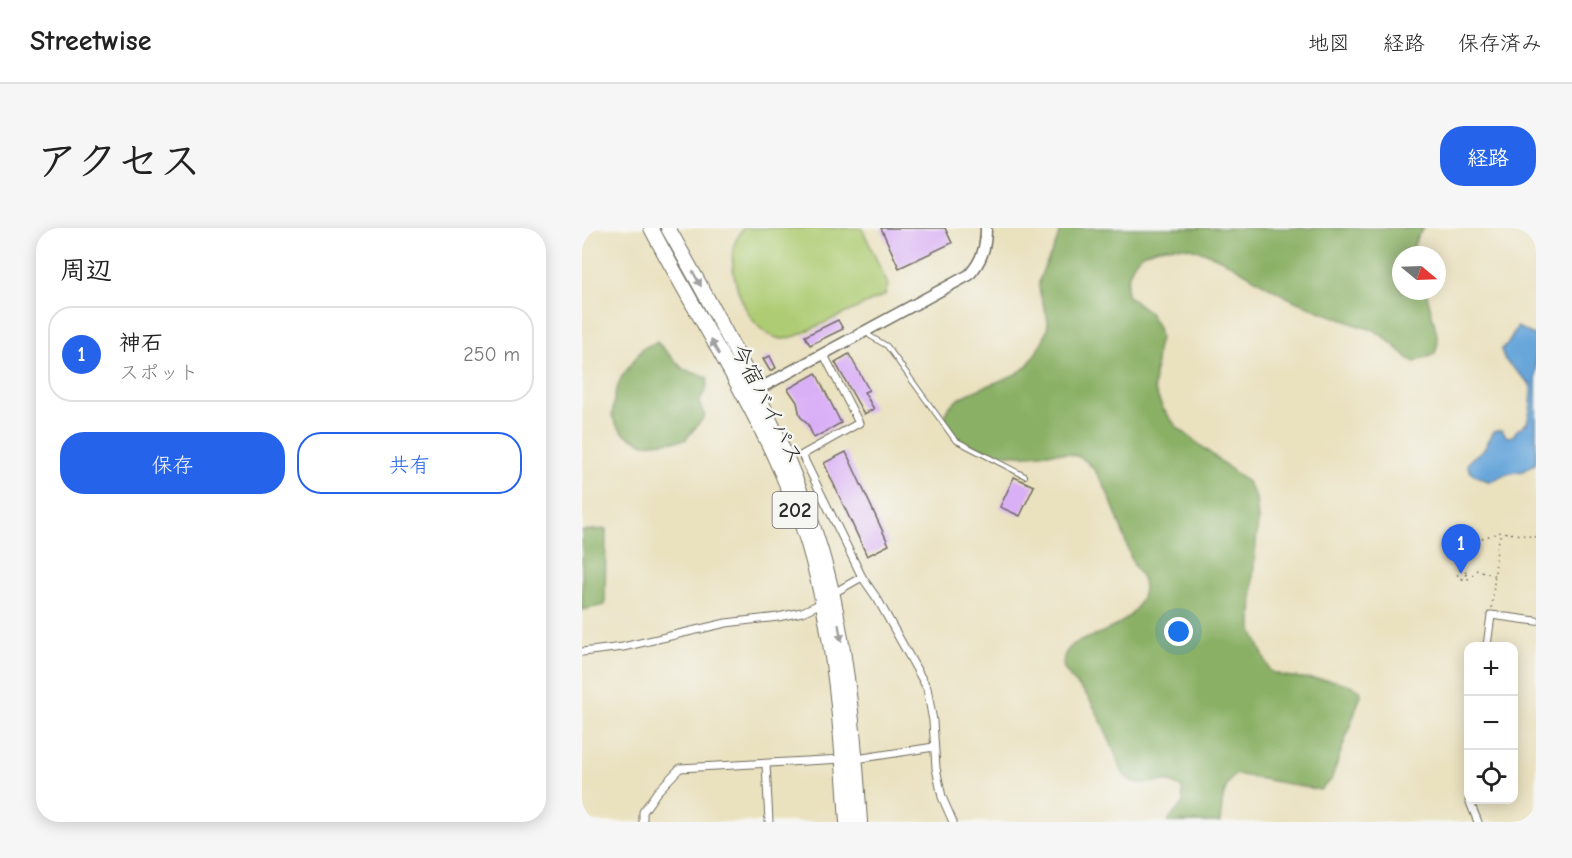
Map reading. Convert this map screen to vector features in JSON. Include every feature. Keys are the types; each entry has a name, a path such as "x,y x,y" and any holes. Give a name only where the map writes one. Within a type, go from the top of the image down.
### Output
{"highway":[{"name":"今宿バイパス","path":"651,228 749,394"},
{"name":"今宿バイパス","path":"668,228 699,282 749,394 806,510 827,598 845,660 850,759 847,822"},
{"name":"今宿バイパス","path":"850,759 860,822"}],"street":[{"path":"749,394 969,275 980,261 984,250 986,228"},
{"path":"824,355 859,423 802,455 862,577 878,600 927,688 942,797 953,822"},
{"path":"582,652 623,647 726,624 802,612 862,577"},
{"path":"1488,642 1491,615 1536,621"},
{"path":"643,822 643,812 657,792 680,768 850,759 934,747"},
{"path":"766,764 769,822"},
{"path":"1471,804 1478,822"}],"lane":[{"path":"867,332 886,346 955,440 1025,476"}],"path":[{"path":"1482,538 1502,532 1536,537"},
{"path":"1491,615 1497,548 1502,532"},
{"path":"1462,579 1467,580 1477,570 1494,575"}],"green space":[{"path":"743,228 862,228 888,285 885,295 796,336 783,339 771,335 760,328 751,317 743,304 734,275 733,249"},
{"path":"1060,228 1424,228 1414,246 1392,246 1392,300 1428,300 1436,330 1438,342 1435,354 1415,362 1375,331 1295,301 1236,267 1199,251 1181,247 1162,248 1143,254 1135,262 1128,278 1127,295 1148,311 1158,327 1160,338 1154,388 1163,409 1177,427 1247,482 1256,498 1258,520 1253,578 1252,630 1270,671 1292,677 1341,682 1360,691 1361,695 1331,780 1320,790 1236,774 1225,790 1220,822 1167,822 1183,803 1182,788 1171,782 1133,782 1123,773 1093,706 1085,693 1069,676 1063,664 1069,648 1127,618 1142,598 1144,584 1142,578 1132,561 1105,487 1088,463 1079,457 1065,453 1016,455 992,451 961,441 947,423 946,414 951,405 974,391 1022,370 1038,349 1048,327 1040,293 1040,277 1059,236"},
{"path":"657,342 683,369 708,378 706,389 699,403 705,416 685,440 644,444 626,435 617,426 612,416 615,394 621,378 643,348"},
{"path":"606,529 605,605 582,610 582,531"}],"water":[{"path":"1517,327 1536,336 1536,463 1523,471 1506,474 1490,482 1472,474 1467,465 1484,449 1494,431 1502,430 1507,437 1513,436 1527,423 1530,409 1532,394 1530,384 1505,360 1501,350 1509,342"}],"building":[{"path":"881,228 945,228 952,243 899,268"},
{"path":"838,320 843,329 810,345 805,336"},
{"path":"849,354 869,390 864,392 874,409 864,414 835,362"},
{"path":"770,356 776,368 770,371 763,359"},
{"path":"816,373 841,423 814,438 808,425 800,416 797,402 788,389"},
{"path":"846,452 889,545 867,556 824,463"},
{"path":"1014,477 1034,486 1020,516 1000,507"}],"place":[{"name":"神石","path":"1461,574"}]}
